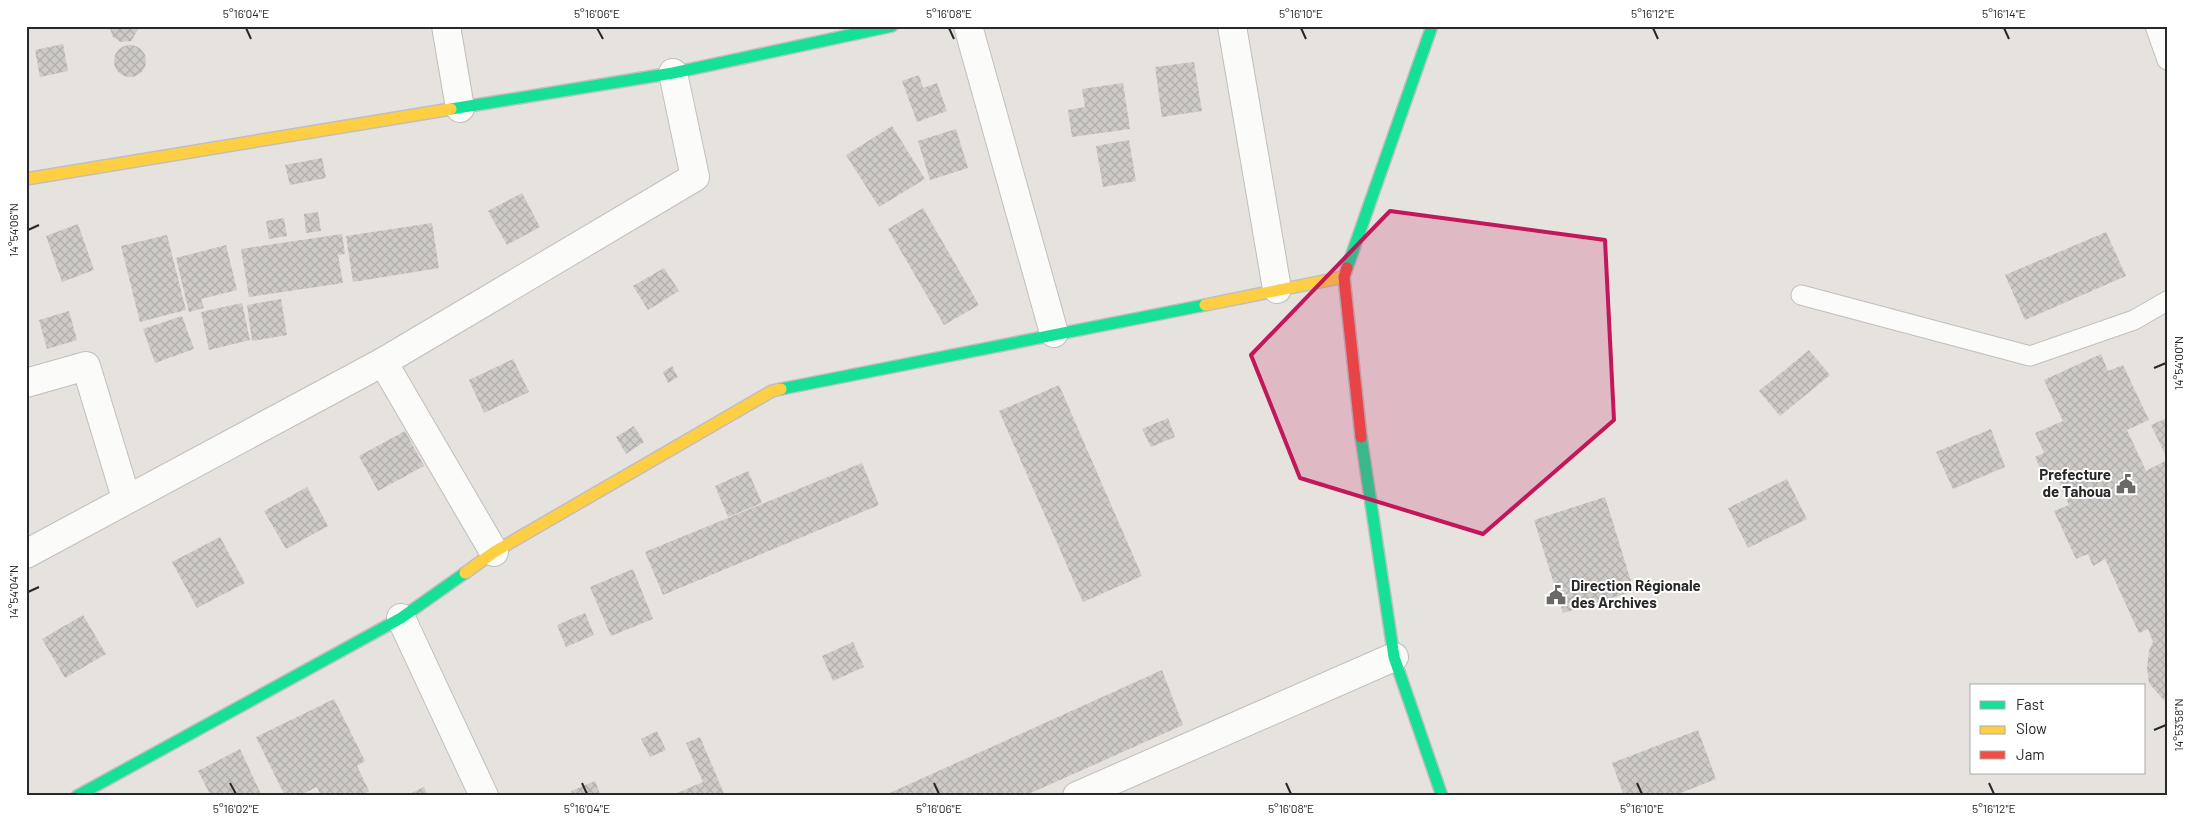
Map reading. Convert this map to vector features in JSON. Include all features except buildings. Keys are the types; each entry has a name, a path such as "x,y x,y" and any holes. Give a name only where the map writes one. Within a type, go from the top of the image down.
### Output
{"street":[{"path":"446,26 460,108"},
{"path":"26,179 673,73 892,26"},
{"path":"968,26 1054,333"},
{"path":"1232,26 1277,289"},
{"path":"1432,26 1344,277 1360,430 1394,657 1442,796"},
{"path":"26,554 126,498 383,362 695,177 673,73"},
{"path":"77,796 401,618 494,552 772,391 1054,333 1344,277"},
{"path":"383,362 494,552"},
{"path":"26,383 86,366 126,498"},
{"path":"401,618 484,796"},
{"path":"1077,796 1394,657"}],"lane":[{"path":"2155,26 2167,60"},
{"path":"1801,295 2030,356 2134,320 2167,301"}],"highlighted area":[{"path":"1390,211 1605,240 1614,420 1483,534 1300,478 1251,355"}],"traffic: fast":[{"path":"451,109 673,73 892,26"},
{"path":"1347,268 1432,26"},
{"path":"781,389 1205,305"},
{"path":"1361,437 1394,657 1442,796"},
{"path":"77,796 401,618 465,573"}],"traffic: slow":[{"path":"26,179 451,109"},
{"path":"1205,305 1344,277"},
{"path":"465,573 494,552 772,391 781,389"}],"traffic: jam":[{"path":"1347,268 1344,277 1361,437"}],"place":[{"name":"Prefecture de Tahoua","path":"2126,484"},
{"name":"Direction Régionale des Archives","path":"1556,595"}]}
